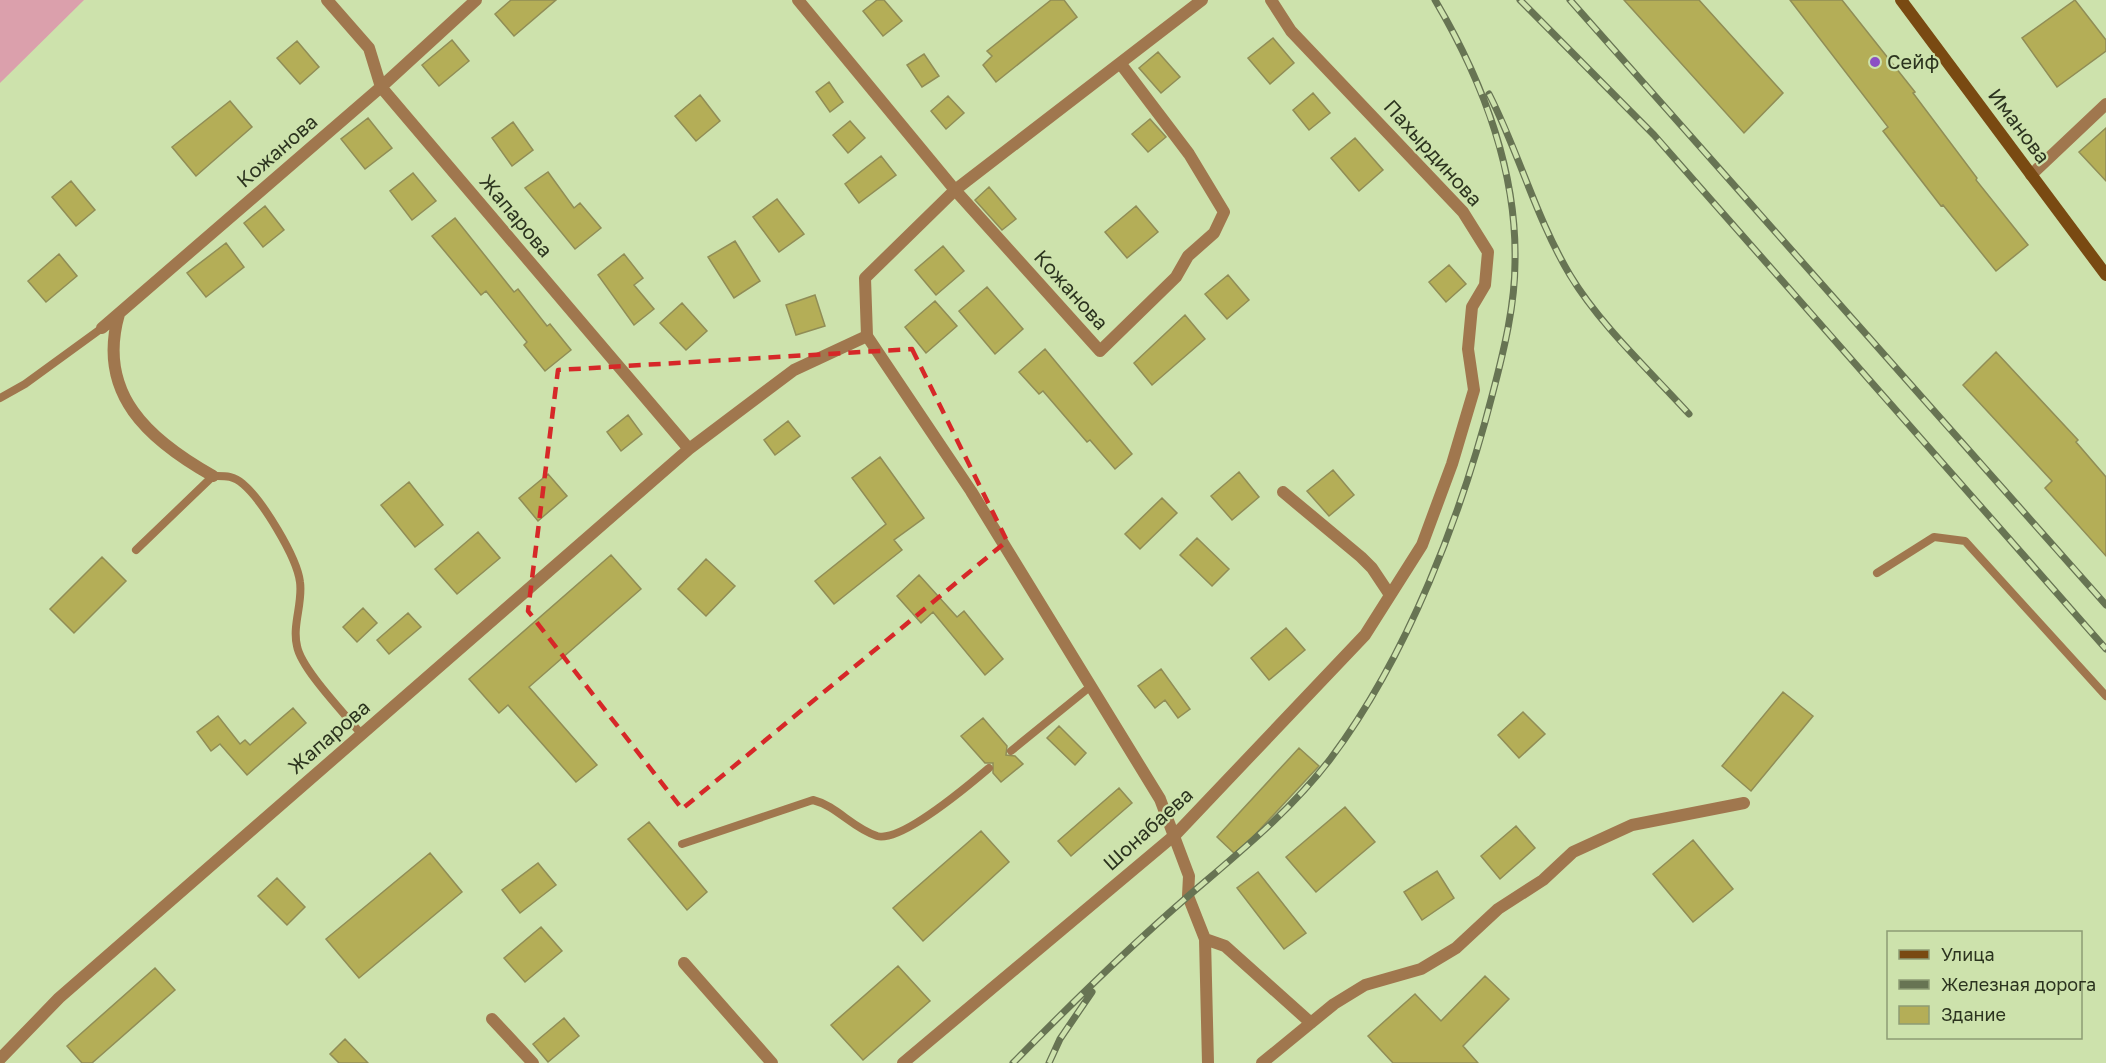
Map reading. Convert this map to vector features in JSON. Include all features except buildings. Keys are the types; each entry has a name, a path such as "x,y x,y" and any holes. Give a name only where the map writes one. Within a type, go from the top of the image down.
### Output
{"main road":[{"name":"Иманова","path":"1901,0 2106,275"}],"street":[{"name":"Жапарова","path":"327,0 369,48 381,87 689,449"},
{"name":"Кожанова","path":"102,328 381,87 476,0"},
{"name":"Кожанова","path":"798,0 955,190 1100,351 1176,278 1188,256 1214,233 1224,212 1189,154 1120,63"},
{"path":"1202,0 955,190 865,278 867,336 971,491 1160,799 1176,834 1189,876 1188,896 1205,939 1208,1063"},
{"name":"Пахырдинова","path":"1271,0 1292,31 1463,212 1488,252 1485,285 1472,307 1467,349 1474,390 1452,464"},
{"path":"2031,175 2106,104"},
{"path":"119,313 112,336 114,375 136,419 187,461 213,476"},
{"name":"Жапарова","path":"0,1059 59,998 689,449 794,370 867,336"},
{"name":"Шонабаева","path":"903,1063 1176,834 1365,635 1422,545 1452,464"},
{"path":"1283,492 1372,568 1390,595"},
{"path":"1262,1063 1334,1004 1365,985 1421,969 1456,948 1498,909 1543,880 1573,852 1632,825 1744,803"},
{"path":"1205,939 1225,946 1311,1023"},
{"path":"684,963 772,1063"},
{"path":"492,1019 533,1063"}],"lane":[{"path":"0,398 25,384 102,328"},
{"path":"136,550 213,476 229,475 243,484 285,541 300,582 295,622 297,647 305,664 362,735"},
{"path":"1877,573 1934,537 1965,541 2106,696"},
{"path":"1011,751 1091,686"},
{"path":"682,844 813,800 826,803 856,826 878,837 894,836 954,797 989,768"}],"highlighted area":[{"path":"912,349 1007,541 682,809 528,611 558,370"}],"shaded area":[{"path":"0,0 84,0 0,83"}],"railway":[{"path":"1013,1063 1120,958 1262,832 1315,778 1359,718 1384,675 1429,583 1448,535 1480,439 1501,360 1515,278 1514,228 1503,159 1481,93 1452,30 1435,0"},
{"path":"1520,0 1654,135 2106,649"},
{"path":"1570,0 2106,605"},
{"path":"1489,94 1547,231 1570,275 1611,330 1689,414"},
{"path":"1049,1063 1060,1039 1092,992"}],"place":[{"name":"Сейф","path":"1875,62"}]}
